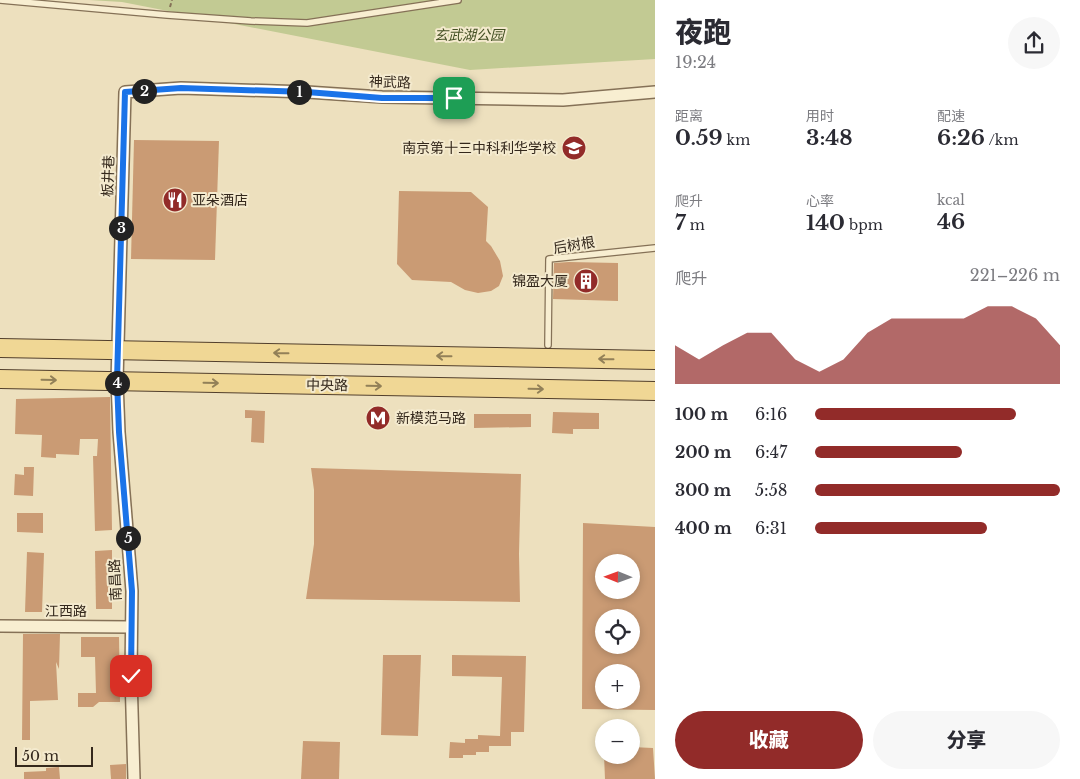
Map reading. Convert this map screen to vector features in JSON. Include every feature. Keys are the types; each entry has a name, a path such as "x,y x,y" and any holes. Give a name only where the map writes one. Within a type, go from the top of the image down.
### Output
{"main road":[{"path":"0,348 655,360"},
{"name":"中央路","path":"0,379 655,391"}],"street":[{"name":"神武路","path":"125,92 181,88 307,92 382,98 563,100 655,92"},
{"name":"板井巷","path":"117,350 125,92"},
{"name":"南昌路","path":"117,350 119,432 132,591 131,686 134,779"},
{"name":"江西路","path":"0,626 131,627"}],"lane":[{"path":"0,0 176,16 307,23 458,0"},
{"name":"后树根","path":"548,345 549,259 655,248"}],"green space":[{"name":"玄武湖公园","path":"89,0 655,0 655,59 470,70 122,2"}],"building":[{"name":"亚朵酒店","path":"134,140 219,141 215,260 131,259"},
{"path":"399,191 471,192 488,207 486,241 500,261 503,276 499,286 491,291 478,293 465,290 451,282 412,280 397,264"},
{"name":"锦盈大厦","path":"554,263 618,263 618,301 553,299"},
{"path":"110,397 112,530 95,531 93,456 97,456 98,439 80,439 79,455 56,454 56,458 41,457 42,435 15,434 16,399"},
{"path":"245,410 265,411 264,443 251,442 252,418 245,418"},
{"path":"553,412 599,413 599,429 573,429 573,434 552,433"},
{"path":"474,414 531,414 531,427 474,428"},
{"path":"24,467 34,467 33,496 14,495 15,474 24,475"},
{"path":"311,468 521,474 520,602 306,599 314,544 314,490"},
{"path":"17,513 43,513 43,533 17,532"},
{"path":"583,523 655,527 655,710 582,709"},
{"path":"112,550 112,609 96,609 95,551"},
{"path":"27,552 44,553 42,612 25,612"},
{"path":"23,634 60,634 59,669 56,662 58,700 30,701 30,740 22,740"},
{"path":"81,637 119,637 120,702 99,702 93,707 78,707 78,693 96,693 95,657 81,657"},
{"path":"383,655 421,655 418,736 381,735"},
{"path":"452,655 526,656 524,732 511,732 511,746 489,746 489,752 463,755 463,758 449,758 450,742 465,743 465,739 478,739 478,735 500,736 502,677 452,676"},
{"path":"303,741 340,742 339,779 301,779"},
{"path":"640,747 653,748 655,779 605,779 604,764 640,764"},
{"path":"126,764 126,779 111,779 110,765"},
{"path":"59,767 60,779 24,779 24,772 46,771 46,768"}],"place":[{"name":"南京第十三中科利华学校","path":"574,148"},
{"name":"亚朵酒店","path":"175,200"},
{"name":"锦盈大厦","path":"586,281"},
{"name":"新模范马路","path":"378,418"}],"route":[{"path":"131,676 132,591 119,432 117,381 125,92 181,88 307,92 382,98 454,98"}]}
